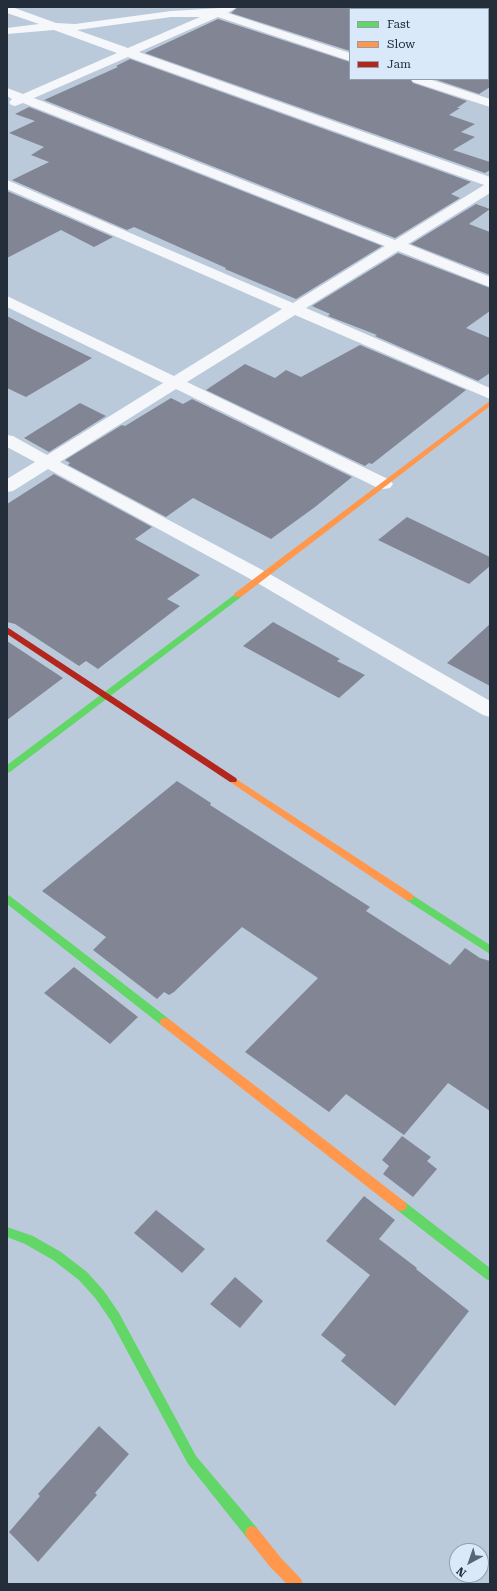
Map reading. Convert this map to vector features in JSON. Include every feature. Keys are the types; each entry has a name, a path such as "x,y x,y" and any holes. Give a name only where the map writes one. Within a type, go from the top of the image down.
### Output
{"street":[{"path":"199,7 349,57"},
{"path":"7,106 231,7"},
{"path":"7,9 490,182"},
{"path":"7,31 55,26 75,27 171,14 217,13"},
{"path":"419,80 490,103"},
{"path":"7,92 490,282"},
{"path":"7,184 490,394"},
{"path":"7,487 490,187"},
{"path":"7,301 384,484"},
{"path":"7,770 490,403"},
{"path":"7,440 261,577 490,710"},
{"path":"7,630 490,950"},
{"path":"7,900 490,1276"},
{"path":"7,1232 29,1240 57,1256 82,1276 100,1295 115,1317 192,1460 276,1563 296,1584"}],"building":[{"path":"238,7 350,7 349,51 231,13"},
{"path":"218,19 349,62 349,80 411,80 413,83 467,101 457,108 460,108 449,115 475,124 461,132 475,137 453,150 490,162 490,170 485,173 145,53"},
{"path":"130,59 471,182 451,194 460,198 395,238 44,100 118,67 116,66"},
{"path":"490,79 490,87 479,94 437,80"},
{"path":"29,107 382,246 296,299 225,269 226,268 134,227 127,230 12,180 49,162 31,155 44,147 9,133 35,121 15,114"},
{"path":"7,191 113,237 94,247 61,230 7,258"},
{"path":"476,204 490,209 469,224 490,232 490,275 411,244"},
{"path":"398,253 490,288 490,311 466,328 490,338 490,373 478,381 375,336 377,335 328,316 330,314 312,306"},
{"path":"7,316 92,358 26,397 7,388"},
{"path":"360,345 466,390 372,464 369,463 365,466 206,390 245,364 275,378 286,370 301,377"},
{"path":"171,398 183,404 192,399 352,477 315,507 271,539 193,498 166,517 68,465 70,463 65,460 122,425 125,426"},
{"path":"80,403 106,416 49,452 24,438"},
{"path":"54,474 152,527 135,539 200,575 167,599 180,606 98,669 86,661 79,666 15,624 7,622 7,504"},
{"path":"407,517 490,557 490,566 469,584 378,540"},
{"path":"273,622 340,659 337,661 365,675 339,698 243,646"},
{"path":"490,624 490,686 447,663"},
{"path":"7,641 63,678 7,720"},
{"path":"177,781 211,803 210,805 370,907 366,911 450,965 465,948 480,958 490,961 490,1111 448,1083 404,1135 346,1094 329,1112 245,1052 318,978 242,927 174,992 169,995 164,992 157,999 93,950 106,937 42,891"},
{"path":"74,967 138,1017 110,1044 44,993"},
{"path":"402,1136 431,1157 427,1161 437,1169 413,1197 383,1174 389,1166 382,1160"},
{"path":"364,1196 395,1220 379,1239 469,1311 395,1406 341,1361 346,1355 321,1335 370,1275 326,1241"},
{"path":"156,1210 205,1249 182,1273 134,1233"},
{"path":"235,1277 263,1301 240,1328 210,1304"},
{"path":"99,1426 129,1454 95,1493 97,1495 38,1562 9,1532 40,1496 38,1494"}],"traffic: fast":[{"path":"7,770 238,595"},
{"path":"409,897 490,950"},
{"path":"7,899 165,1022"},
{"path":"401,1206 490,1275"},
{"path":"7,1232 29,1240 57,1256 83,1276 100,1295 115,1317 192,1460 252,1533"}],"traffic: slow":[{"path":"238,595 490,403"},
{"path":"233,780 409,897"},
{"path":"165,1022 401,1206"},
{"path":"252,1533 276,1563 296,1584"}],"traffic: jam":[{"path":"7,630 233,780"}]}
